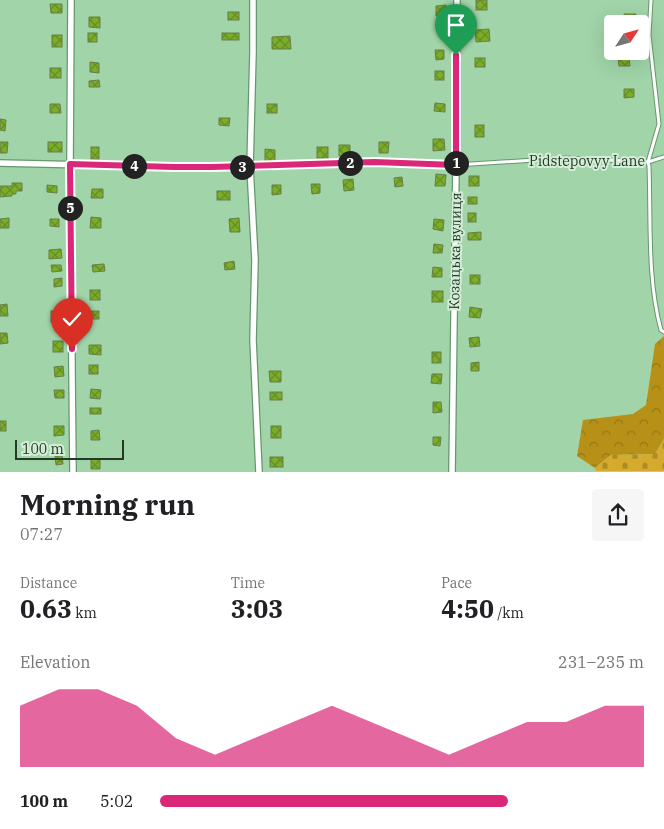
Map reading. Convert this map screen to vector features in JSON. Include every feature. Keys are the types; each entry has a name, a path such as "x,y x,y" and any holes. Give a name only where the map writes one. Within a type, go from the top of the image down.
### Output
{"street":[{"path":"71,0 70,164 73,472"},
{"path":"253,0 254,52 250,167 256,260 253,340 260,472"},
{"name":"Козацька вулиця","path":"452,472 456,0"},
{"name":"Pidstepovyy Lane","path":"0,163 174,167 250,167 374,162 456,165"}],"lane":[{"path":"651,0 648,35 658,124 648,162 653,292 656,315 661,330 664,332"},
{"name":"Pidstepovyy Lane","path":"456,165 566,158 648,162 664,157"}],"green space":[{"path":"664,336 664,439 655,454 611,455 595,468 577,456 583,420 633,414 646,405 655,344"},
{"path":"664,439 664,471 596,471 595,468 611,455 655,454"}],"building":[{"path":"476,0 487,0 487,10 476,10"},
{"path":"50,4 62,4 62,13 51,13"},
{"path":"446,5 447,16 436,16 436,6"},
{"path":"228,12 239,12 239,20 228,20"},
{"path":"89,17 100,17 100,28 89,27"},
{"path":"489,29 490,41 476,42 475,30"},
{"path":"88,33 97,33 97,42 88,42"},
{"path":"222,33 239,33 239,40 222,40"},
{"path":"52,35 62,35 62,47 52,47"},
{"path":"290,36 291,49 272,49 272,37"},
{"path":"435,50 444,50 444,59 436,60"},
{"path":"475,58 485,58 485,67 475,67"},
{"path":"618,60 629,60 630,66 619,66"},
{"path":"90,62 99,63 99,73 90,72"},
{"path":"50,68 61,68 61,78 50,78"},
{"path":"435,71 444,71 444,80 435,80"},
{"path":"99,80 100,87 89,87 89,81"},
{"path":"624,89 634,89 634,97 624,98"},
{"path":"435,103 445,104 445,112 434,111"},
{"path":"50,104 60,104 61,113 50,113"},
{"path":"267,104 277,104 277,113 267,113"},
{"path":"219,118 230,118 229,126 219,125"},
{"path":"0,119 6,120 5,131 0,130"},
{"path":"475,125 484,125 484,137 475,137"},
{"path":"433,139 444,139 445,150 433,151"},
{"path":"0,142 8,142 7,153 0,153"},
{"path":"48,142 62,142 62,152 48,152"},
{"path":"379,142 389,142 388,153 379,153"},
{"path":"339,145 350,145 350,157 339,156"},
{"path":"91,147 99,147 99,159 91,159"},
{"path":"317,147 328,147 328,158 317,158"},
{"path":"265,149 275,150 275,162 265,162"},
{"path":"436,174 446,175 445,186 435,186"},
{"path":"469,176 479,176 479,186 469,186"},
{"path":"402,177 403,186 395,187 394,178"},
{"path":"353,179 354,190 344,191 343,180"},
{"path":"12,183 22,183 22,191 16,191 16,194 12,194 12,196 0,197 0,186 12,186"},
{"path":"311,184 320,184 320,193 312,194"},
{"path":"47,185 57,186 57,193 47,192"},
{"path":"272,185 281,185 281,194 272,195"},
{"path":"92,189 103,189 103,198 91,198"},
{"path":"217,191 230,191 230,200 217,200"},
{"path":"468,197 477,197 477,204 468,204"},
{"path":"468,213 476,213 476,222 468,222"},
{"path":"91,217 101,218 101,228 90,228"},
{"path":"9,218 9,228 0,228 0,219"},
{"path":"239,218 240,232 230,232 229,219"},
{"path":"50,219 59,219 59,227 50,226"},
{"path":"434,219 444,220 443,231 433,229"},
{"path":"481,232 481,240 468,240 468,233"},
{"path":"434,244 443,245 442,253 433,253"},
{"path":"61,249 62,258 49,259 49,250"},
{"path":"234,261 235,269 225,270 224,263"},
{"path":"104,264 105,271 93,272 92,265"},
{"path":"51,265 61,265 62,271 52,272"},
{"path":"433,267 442,268 442,277 432,277"},
{"path":"470,275 480,275 480,284 470,284"},
{"path":"62,278 62,286 54,287 54,279"},
{"path":"90,290 100,290 100,300 90,300"},
{"path":"432,291 443,291 443,302 432,302"},
{"path":"7,304 8,316 0,316 0,305"},
{"path":"470,307 482,309 480,318 469,317"},
{"path":"51,311 62,311 62,322 51,322"},
{"path":"90,311 99,311 99,319 90,319"},
{"path":"0,333 7,333 8,343 0,344"},
{"path":"479,337 480,346 470,347 469,338"},
{"path":"53,341 63,341 63,352 53,352"},
{"path":"89,345 101,345 101,355 89,354"},
{"path":"432,352 441,352 441,363 432,363"},
{"path":"479,362 479,371 471,371 471,363"},
{"path":"89,365 98,365 98,374 89,374"},
{"path":"63,366 64,376 55,377 54,367"},
{"path":"269,371 281,371 281,382 270,382"},
{"path":"432,374 442,374 441,384 431,383"},
{"path":"91,389 101,390 100,399 90,398"},
{"path":"54,390 64,390 64,398 55,398"},
{"path":"270,392 282,392 282,400 270,400"},
{"path":"433,402 441,402 442,412 433,413"},
{"path":"90,408 101,408 101,414 90,414"},
{"path":"0,421 6,421 6,431 0,431"},
{"path":"54,426 64,426 64,435 54,436"},
{"path":"271,426 281,426 281,438 271,438"},
{"path":"99,430 100,440 91,440 91,431"},
{"path":"433,437 441,437 440,446 433,445"},
{"path":"55,456 62,456 63,464 56,465"},
{"path":"270,457 283,457 283,467 270,467"},
{"path":"91,459 100,460 100,469 91,469"}],"route":[{"path":"72,349 70,164 250,167 374,162 456,165 456,55"}]}
